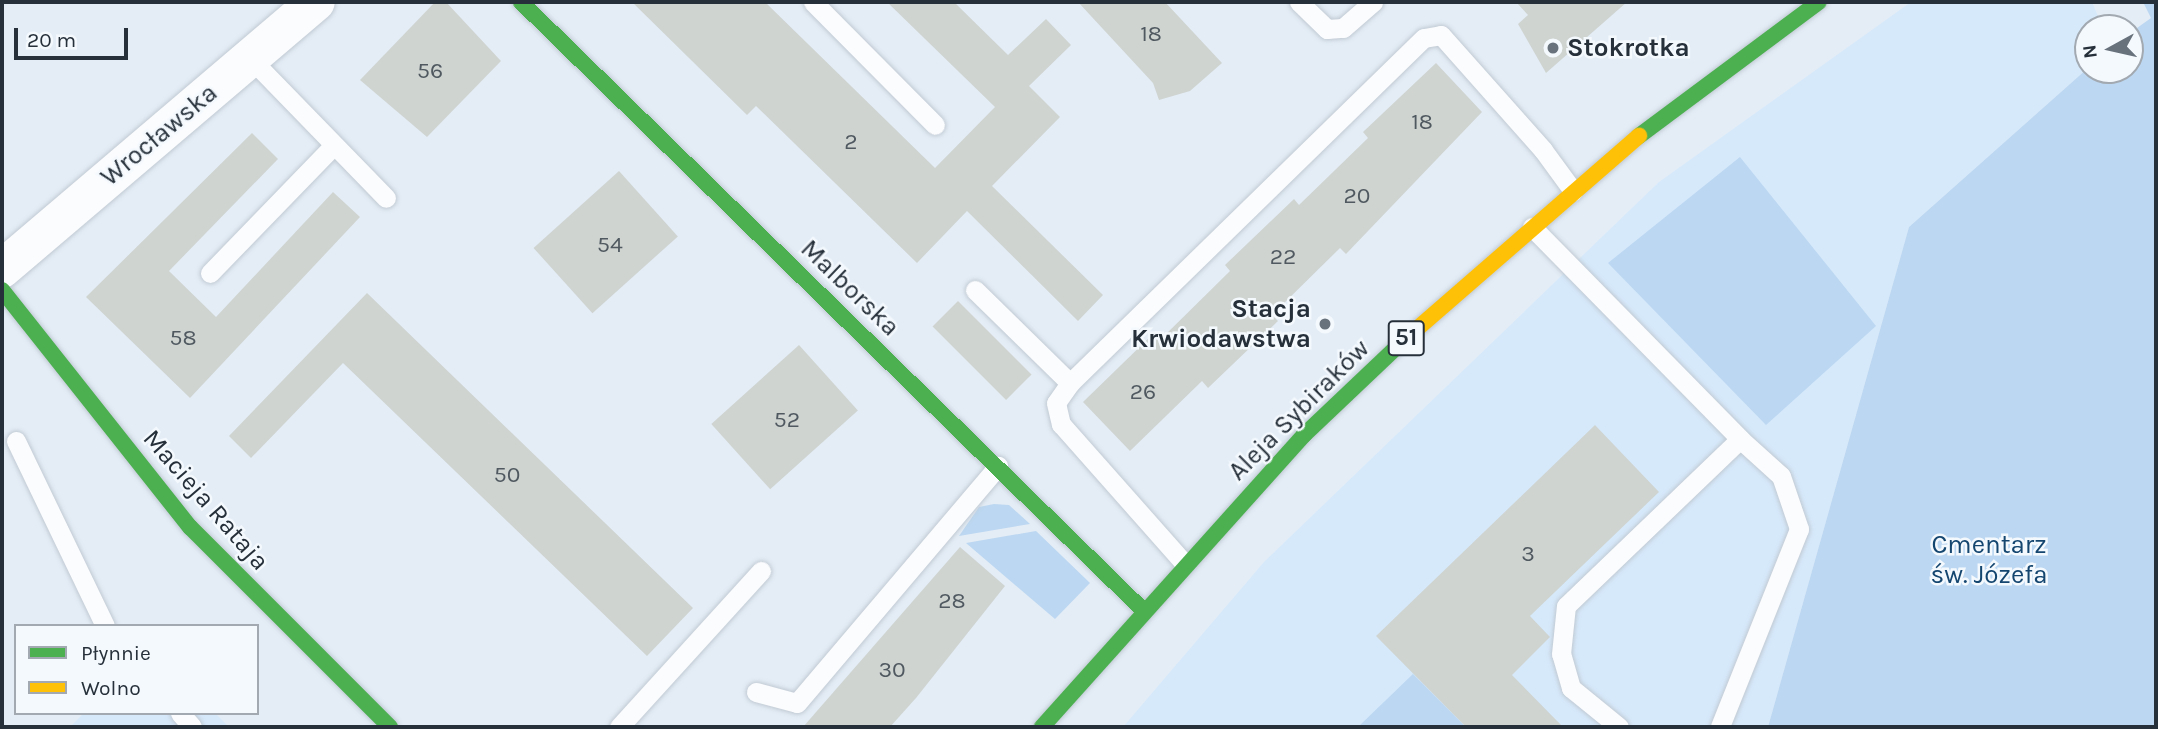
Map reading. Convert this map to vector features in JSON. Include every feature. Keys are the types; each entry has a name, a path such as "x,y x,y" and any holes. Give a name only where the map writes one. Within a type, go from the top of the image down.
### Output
{"street":[{"name":"Wrocławska","path":"2,269 316,2"},
{"name":"Malborska","path":"521,2 1143,610"},
{"name":"Aleja Sybiraków","path":"1042,727 1143,610 1304,435 1573,191 1666,113 1819,2"},
{"name":"Macieja Rataja","path":"2,290 190,527 390,727"}],"lane":[{"path":"813,2 935,124"},
{"path":"1299,2 1327,29 1343,28 1373,2"},
{"path":"1185,564 1061,424 1056,404 1070,383 1424,38 1441,35 1543,150 1573,191"},
{"path":"250,58 386,198"},
{"path":"210,273 334,145"},
{"path":"1532,227 1740,439 1781,476 1799,529 1720,727"},
{"path":"975,290 1070,383"},
{"path":"1619,727 1571,688 1561,654 1566,606 1740,439"},
{"path":"16,441 104,624"},
{"path":"756,692 797,703 998,466"},
{"path":"619,727 761,571"}],"shaded area":[{"path":"1911,2 2092,2 2097,14 2074,14 2074,80 1909,227 1768,727 1123,727 1264,562 1659,182"},
{"path":"82,715 217,715 229,727 70,727"}],"green space":[{"name":"Cmentarz św. Józefa","path":"2143,2 2156,2 2156,727 1768,727 1909,227 2074,80 2074,84 2144,84 2144,23 2151,18"},
{"path":"1740,157 1876,326 1766,425 1608,263"},
{"path":"1009,505 1030,524 959,536 979,507"},
{"path":"1036,531 1090,583 1055,619 966,543"},
{"path":"1413,674 1466,727 1358,727"}],"building":[{"path":"435,2 446,2 501,61 427,137 360,80"},
{"path":"632,2 765,2 935,168 995,107 887,2 954,2 1008,55 1046,19 1071,45 1029,86 1060,117 992,186 1103,295 1078,321 967,211 917,263 756,106 747,115"},
{"path":"1078,2 1165,2 1222,63 1190,91 1159,100 1153,83"},
{"name":"Stokrotka","path":"1516,2 1627,2 1546,73 1518,24 1528,15"},
{"path":"1436,63 1482,112 1346,254 1340,248 1272,315 1278,321 1208,388 1202,381 1130,451 1083,402 1155,332 1161,339 1230,271 1225,265 1294,199 1299,205 1368,138 1363,132"},
{"path":"252,133 278,159 169,271 216,317 333,192 360,217 190,398 86,297"},
{"path":"619,171 678,236 592,313 534,248"},
{"path":"367,293 693,608 647,656 343,363 251,458 229,436"},
{"path":"958,301 1032,375 1006,400 933,326"},
{"path":"799,345 858,410 770,489 711,424"},
{"path":"1595,425 1659,492 1530,616 1550,637 1512,675 1563,727 1466,727 1376,636"},
{"path":"960,547 1005,586 916,698 890,727 803,727"}],"traffic: fast":[{"path":"521,2 1143,610"},
{"path":"1639,136 1819,2"},
{"path":"2,290 190,527 390,727"},
{"path":"1042,727 1304,435 1403,341"}],"traffic: slow":[{"path":"1403,341 1639,136"}],"place":[{"name":"Stokrotka","path":"1553,48"},
{"name":"Stacja Krwiodawstwa","path":"1325,324"}]}
